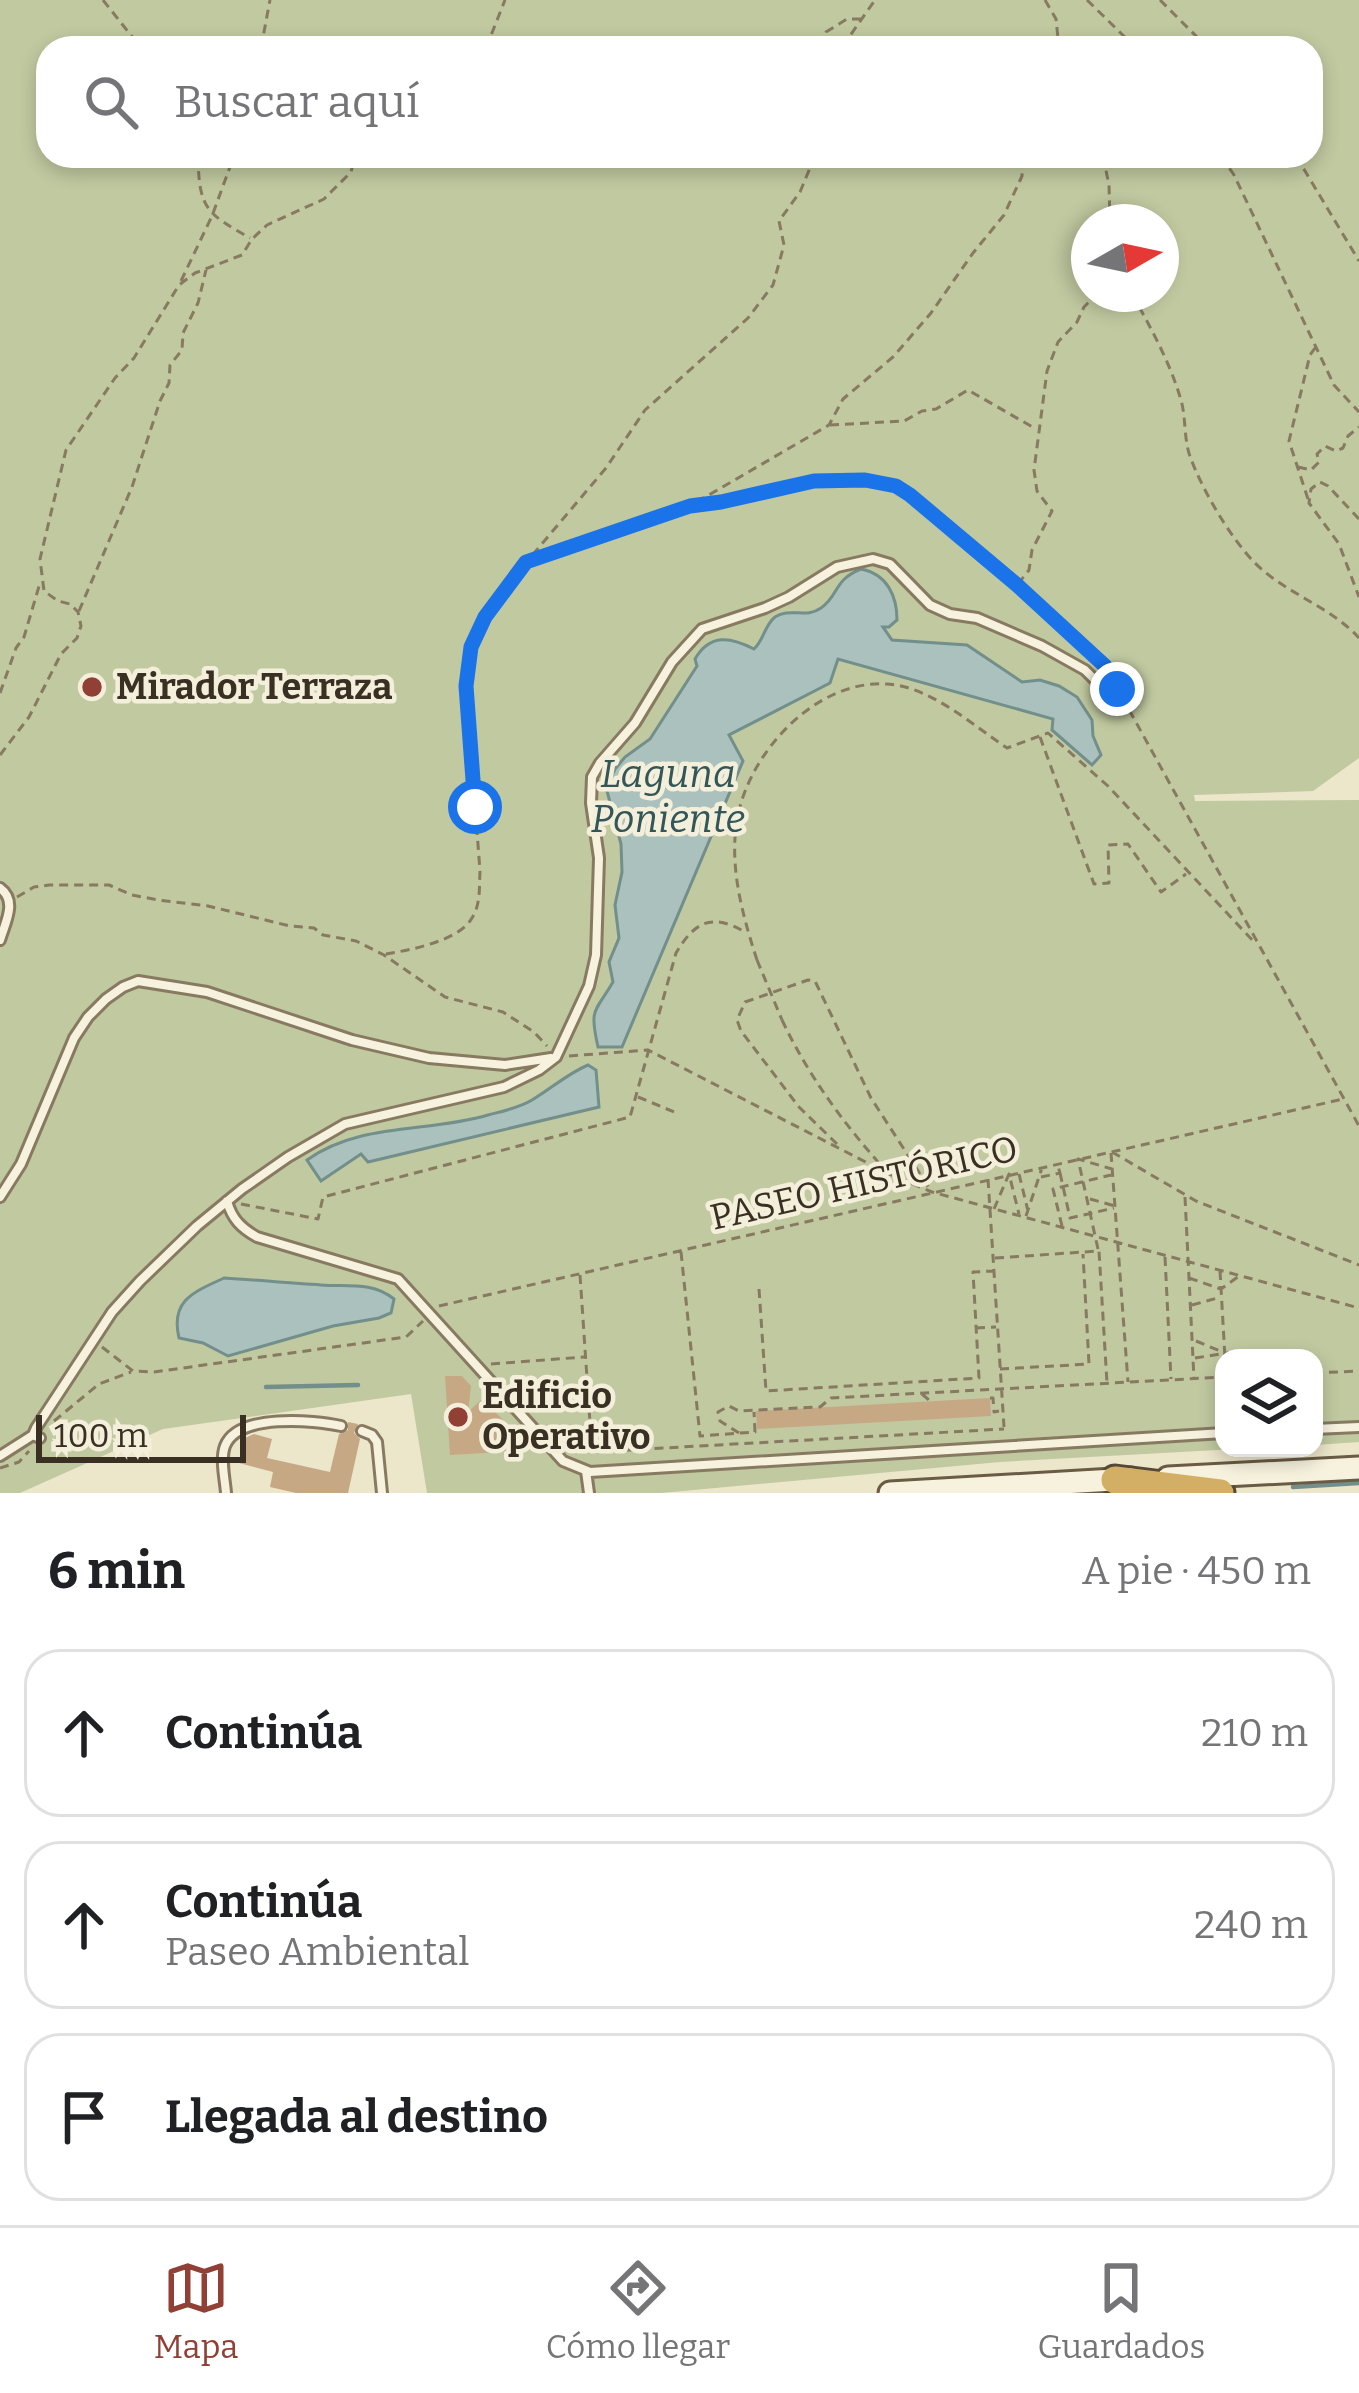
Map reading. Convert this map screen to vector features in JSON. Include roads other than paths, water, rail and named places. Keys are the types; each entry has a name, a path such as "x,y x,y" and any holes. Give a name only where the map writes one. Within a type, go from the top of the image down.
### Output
{"highway":[{"path":"1114,1480 1220,1493"}],"main road":[{"path":"890,1493 1359,1468"}],"lane":[{"path":"0,1456 37,1436 112,1312 140,1281 196,1226 288,1157 345,1124 504,1087 556,1057 589,986 596,955 599,858 592,777 702,629 789,597 837,567 873,559 890,564 930,605 976,618 1042,646 1085,670 1106,691 1117,689"},
{"path":"0,888 10,901 0,940"},
{"path":"0,1197 21,1164 74,1038 106,999 138,981 207,992 352,1040 429,1058 505,1065 556,1057"},
{"path":"227,1201 238,1225 257,1237 398,1279 563,1461 586,1471 1215,1434"},
{"path":"226,1493 225,1447 240,1430 297,1419 340,1426"},
{"path":"1323,1429 1359,1427"},
{"path":"362,1431 377,1442 382,1493"},
{"path":"586,1471 590,1493"}],"water":[{"name":"Laguna Poniente","path":"861,569 884,581 892,595 897,620 883,627 892,640 967,645 1022,682 1040,680 1059,686 1077,697 1092,720 1101,755 1092,765 1052,730 1053,719 838,659 830,683 729,735 743,761 622,1047 598,1047 594,1017 613,982 609,962 619,938 615,905 622,872 621,844 607,791 615,769 650,739 707,645 729,640 754,649 775,617 821,608 845,578"},
{"path":"588,1065 596,1070 599,1107 368,1162 361,1154 321,1181 307,1160 349,1139 465,1121 516,1107"},
{"path":"224,1278 359,1286 394,1299 391,1313 379,1318 228,1356 179,1338 177,1325 187,1299"}],"waterway":[{"path":"266,1387 358,1385"},
{"path":"1293,1487 1359,1483"}],"place":[{"name":"Mirador Terraza","path":"92,687"},
{"name":"Edificio Operativo","path":"458,1417"}]}
